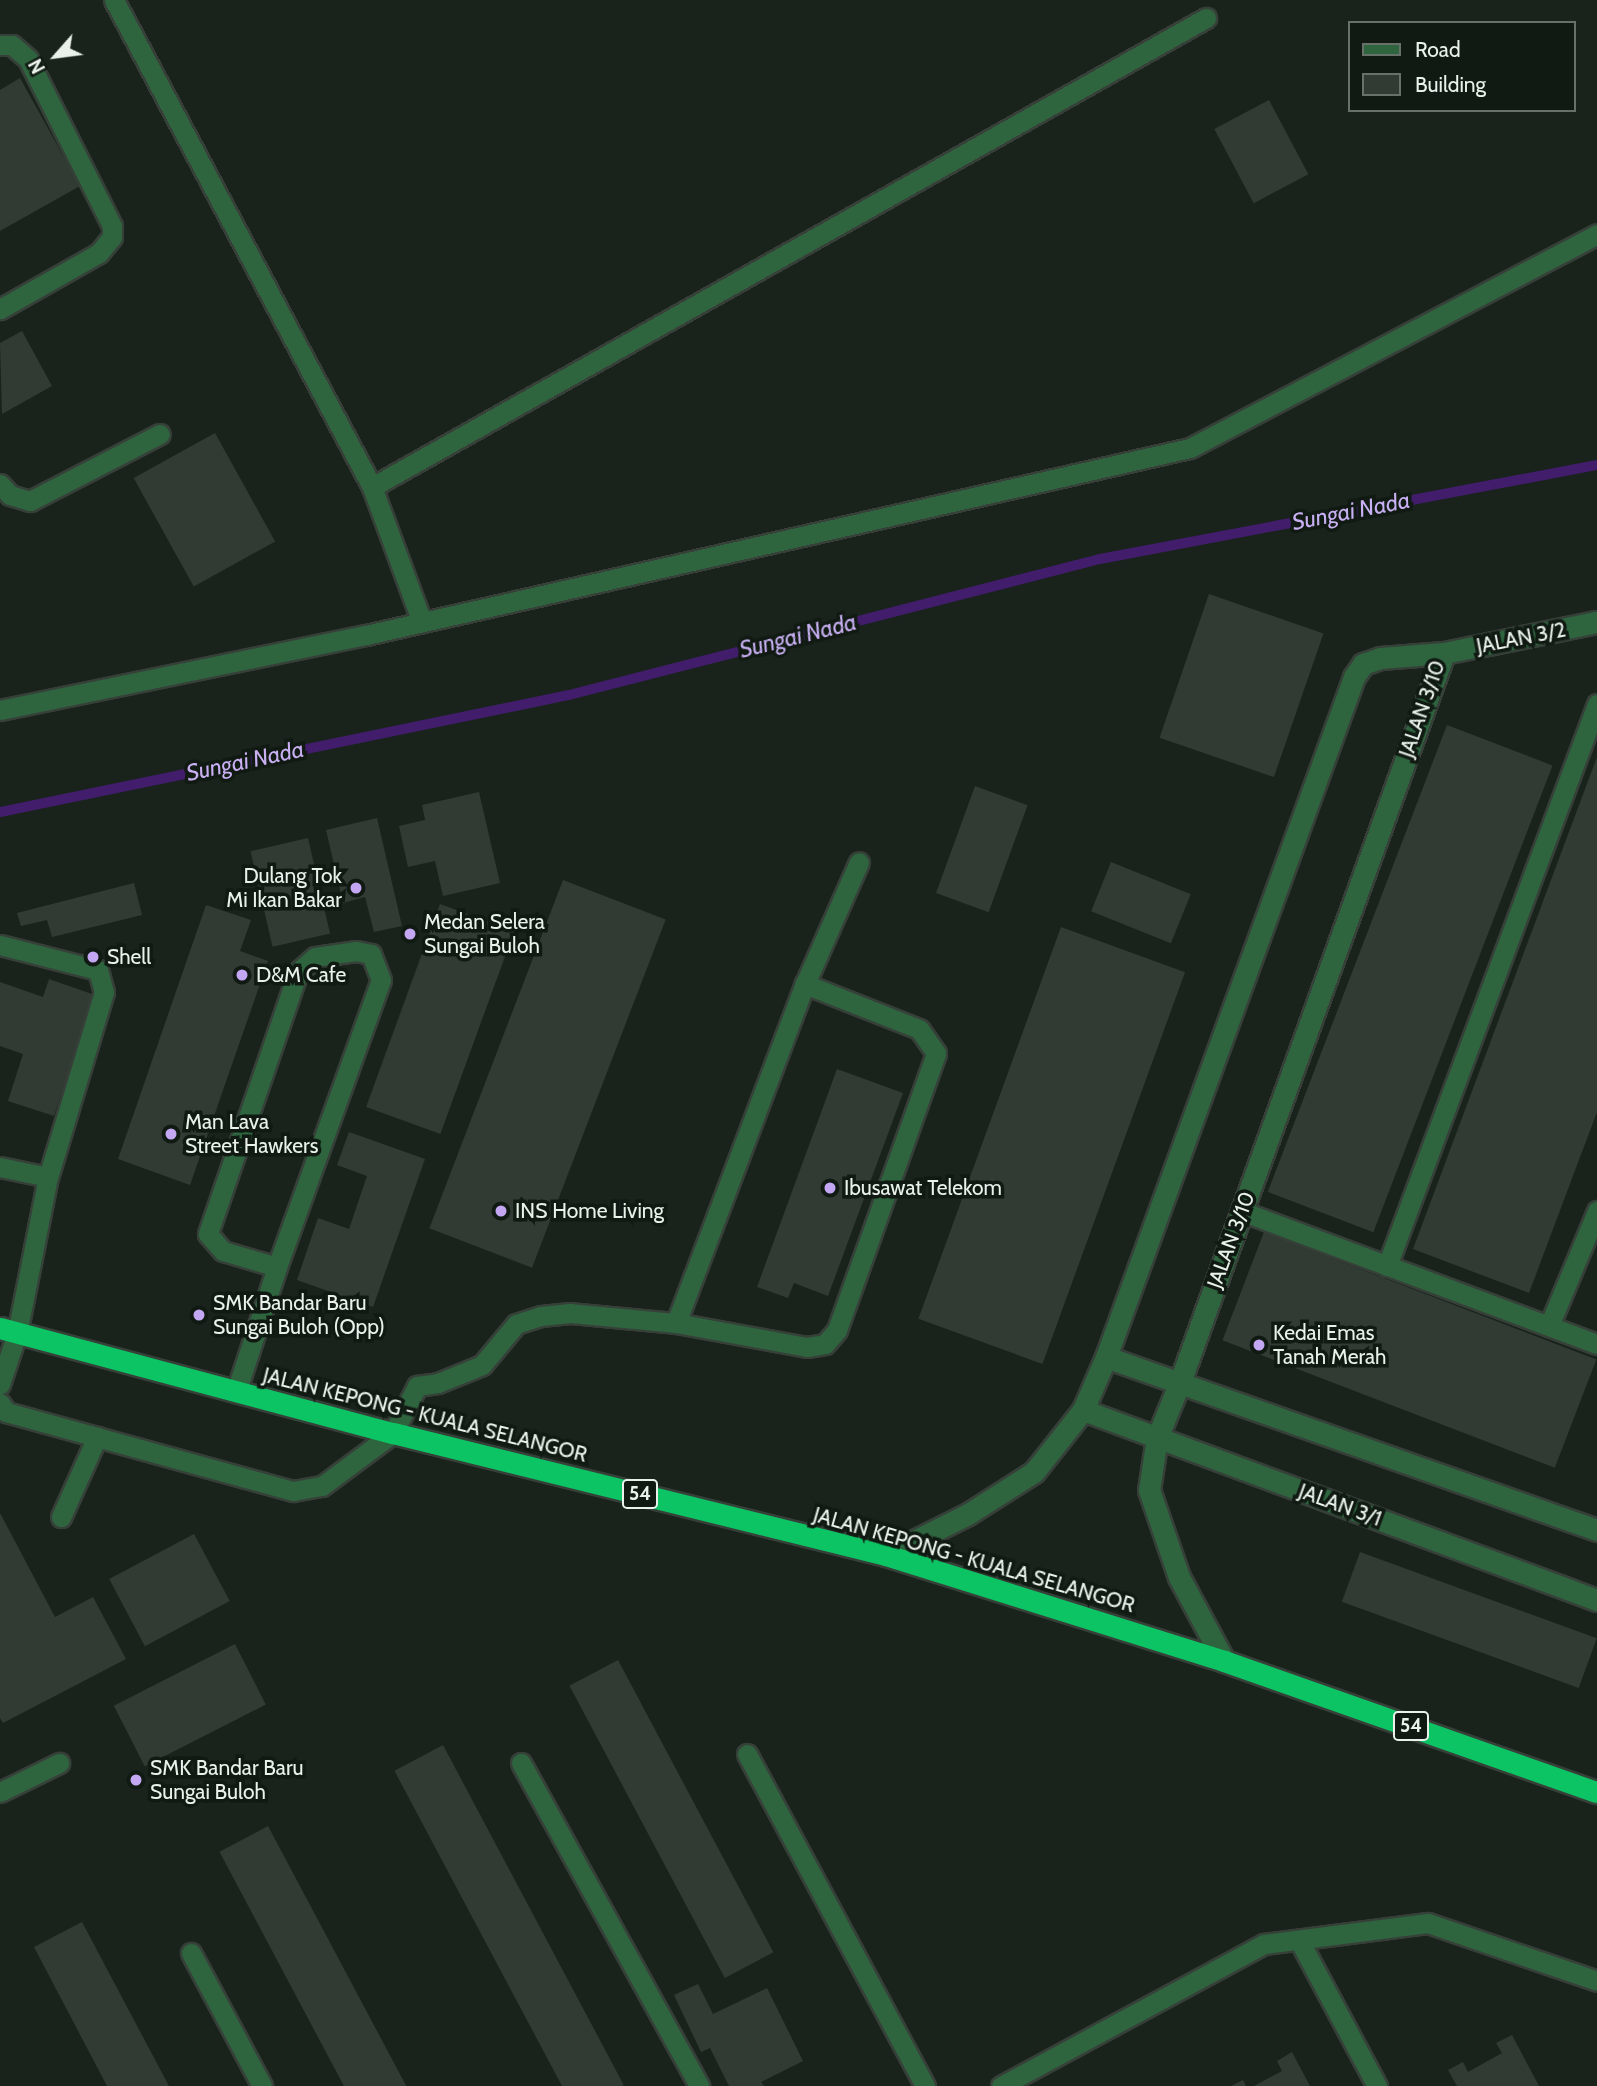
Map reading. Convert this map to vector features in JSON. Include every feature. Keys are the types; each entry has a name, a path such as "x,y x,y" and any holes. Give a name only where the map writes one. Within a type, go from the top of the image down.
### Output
{"highway":[{"name":"JALAN KEPONG - KUALA SELANGOR","path":"8,1331 393,1433 886,1555 1224,1661 1597,1792"}],"street":[{"name":"JALAN 3/2","path":"1444,653 1597,622"},
{"name":"JALAN 3/10","path":"886,1555 968,1514 1034,1472 1083,1410 1106,1357 1354,677 1363,664 1380,658 1444,653 1157,1438 1149,1490 1179,1577 1224,1661"},
{"path":"1106,1357 1597,1530"},
{"name":"JALAN 3/1","path":"1083,1410 1597,1600"}],"lane":[{"path":"114,0 372,487 422,622"},
{"path":"372,487 1206,18"},
{"path":"0,45 12,45 28,59 112,226 112,237 99,253 0,309"},
{"path":"0,710 422,622 1190,448 1597,234"},
{"path":"0,484 10,495 30,500 159,434"},
{"path":"1387,1266 1597,704"},
{"path":"676,1323 805,984 859,862"},
{"path":"0,945 98,971 104,992 48,1177 8,1331 0,1384"},
{"path":"236,1392 277,1267 381,980 371,954 356,951 315,957 298,972 208,1234 223,1251 277,1267"},
{"path":"0,1403 6,1412 293,1491 323,1486 393,1433 416,1386 438,1383 482,1365 516,1324 541,1316 570,1313 676,1323 807,1347 825,1344 837,1330 936,1054 919,1029 805,984"},
{"path":"0,1167 48,1177"},
{"path":"1241,1211 1597,1344"},
{"path":"1549,1326 1597,1211"},
{"path":"61,1517 97,1437"},
{"path":"747,1754 925,2086"},
{"path":"0,1792 59,1763"},
{"path":"521,1763 699,2086"},
{"path":"1001,2086 1264,1944 1428,1923 1597,1981"},
{"path":"1299,1940 1377,2086"},
{"path":"191,1953 262,2086"}],"building":[{"path":"20,78 80,186 0,231 0,90"},
{"path":"1269,100 1308,174 1254,203 1214,129"},
{"path":"22,331 52,386 2,414 0,343"},
{"path":"215,433 275,541 194,587 134,478"},
{"path":"1209,594 1323,633 1274,777 1160,738"},
{"path":"1447,725 1552,765 1373,1232 1268,1192"},
{"path":"1597,757 1597,1112 1529,1293 1413,1249"},
{"path":"975,786 1028,805 989,912 936,893"},
{"path":"479,792 500,883 443,896 435,861 408,867 399,826 425,820 422,805"},
{"path":"377,818 402,926 374,932 365,897 343,903 326,830"},
{"path":"308,838 330,933 273,947 251,851"},
{"path":"1111,862 1191,894 1171,943 1091,911"},
{"path":"563,880 666,919 532,1268 429,1228"},
{"path":"134,883 142,915 52,937 47,920 21,926 17,913"},
{"path":"440,904 514,931 440,1134 366,1107"},
{"path":"206,905 251,920 240,951 268,961 190,1185 118,1159"},
{"path":"1061,927 1185,972 1042,1364 918,1319"},
{"path":"49,979 95,995 54,1116 8,1101 23,1054 0,1046 0,982 43,997"},
{"name":"Ibusawat Telekom","path":"837,1069 903,1093 828,1296 794,1283 788,1298 757,1287"},
{"path":"349,1132 425,1159 373,1307 297,1280 318,1218 349,1229 367,1176 337,1165"},
{"path":"1264,1232 1596,1360 1555,1468 1222,1340"},
{"path":"0,1513 55,1617 93,1597 126,1659 3,1723 0,1718"},
{"path":"194,1534 230,1601 145,1646 109,1579"},
{"path":"1360,1552 1597,1638 1579,1688 1342,1602"},
{"path":"235,1644 266,1705 145,1766 114,1706"},
{"path":"618,1660 773,1952 725,1978 569,1686"},
{"path":"443,1745 624,2085 562,2086 394,1771"},
{"path":"268,1826 406,2086 344,2086 219,1852"},
{"path":"82,1922 169,2086 107,2086 34,1947"},
{"path":"698,1984 713,2014 767,1988 803,2061 761,2082 764,2086 729,2086 710,2048 701,2052 674,1995"},
{"path":"1512,2035 1539,2086 1457,2086 1448,2070 1463,2062 1468,2072 1502,2053 1496,2043"},
{"path":"1292,2052 1310,2086 1254,2086 1282,2071 1277,2061"},
{"path":"1243,2080 1246,2086 1231,2086"}],"waterway":[{"name":"Sungai Nada","path":"0,812 569,695 1100,559 1597,465"}],"place":[{"name":"Dulang Tok Mi Ikan Bakar","path":"356,888"},
{"name":"Medan Selera Sungai Buloh","path":"410,934"},
{"name":"Shell","path":"93,957"},
{"name":"D&M Cafe","path":"242,975"},
{"name":"Man Lava Street Hawkers","path":"171,1134"},
{"name":"Ibusawat Telekom","path":"830,1188"},
{"name":"INS Home Living","path":"501,1211"},
{"name":"SMK Bandar Baru Sungai Buloh (Opp)","path":"199,1315"},
{"name":"Kedai Emas Tanah Merah","path":"1259,1345"},
{"name":"SMK Bandar Baru Sungai Buloh","path":"136,1780"}]}
